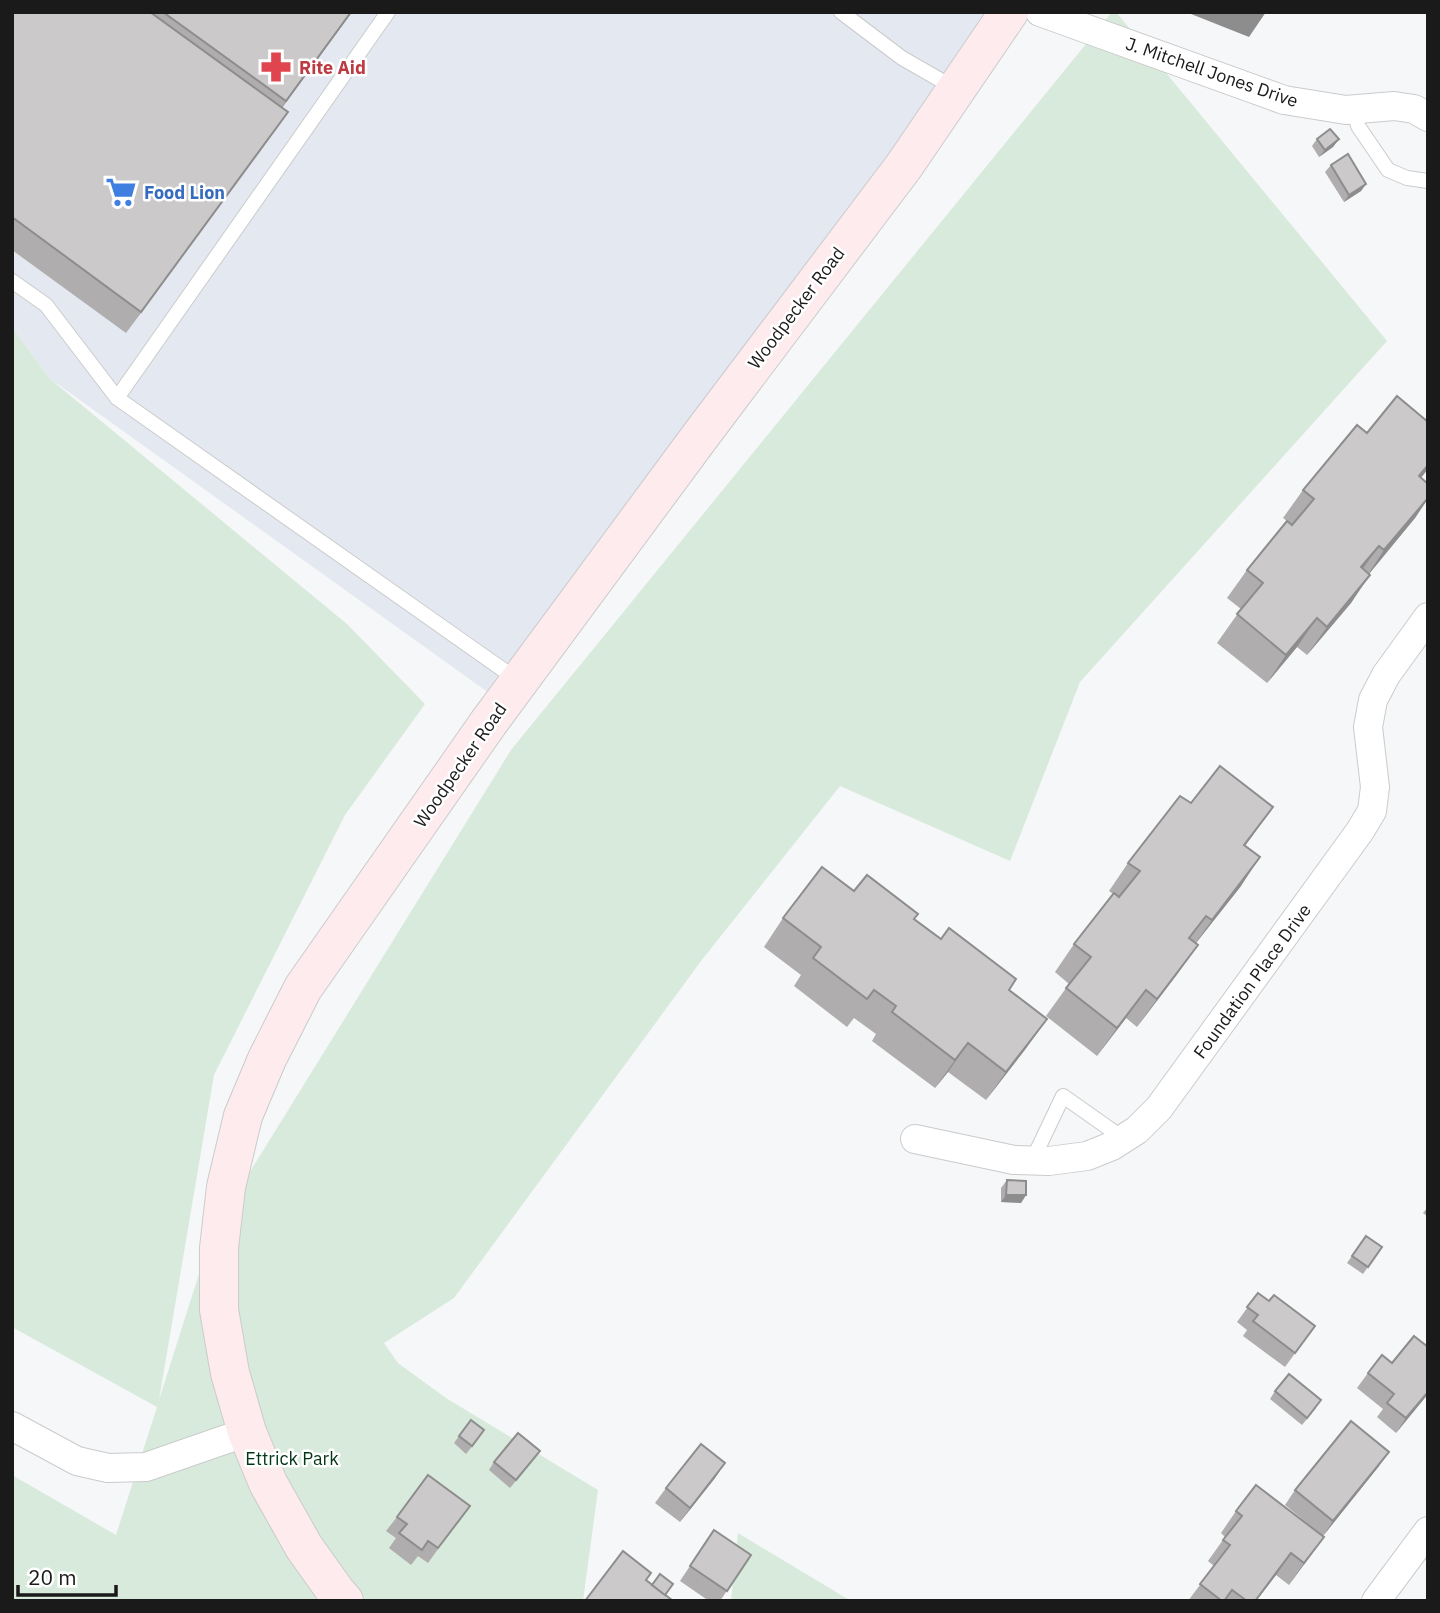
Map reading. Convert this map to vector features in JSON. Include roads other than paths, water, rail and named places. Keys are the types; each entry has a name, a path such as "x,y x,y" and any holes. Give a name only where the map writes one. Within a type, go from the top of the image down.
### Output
{"main road":[{"name":"Woodpecker Road","path":"344,1601 304,1547 268,1482 247,1432 230,1373 219,1310 219,1248 226,1187 243,1116 267,1059 303,988 519,681 904,166 1009,12"}],"street":[{"name":"J. Mitchell Jones Drive","path":"1040,12 1284,100 1346,110 1394,106 1414,110 1428,117"},
{"name":"Foundation Place Drive","path":"915,1139 1014,1160 1049,1161 1087,1156 1112,1146 1137,1130 1159,1108 1372,811 1375,788 1368,727 1373,700 1385,675 1428,617"},
{"path":"12,1426 77,1461 108,1468 146,1467 247,1432"},
{"path":"1376,1601 1428,1531"}],"lane":[{"path":"117,398 388,12"},
{"path":"841,12 902,58 957,89"},
{"path":"1354,109 1358,127 1388,170 1407,178 1428,181"},
{"path":"12,281 46,305 117,398 519,681"},
{"path":"1032,1161 1063,1096 1124,1139"}],"place":[{"name":"Rite Aid","path":"276,67"},
{"name":"Food Lion","path":"121,192"}],"park label":[{"name":"Ettrick Park","path":"292,1458"}]}
